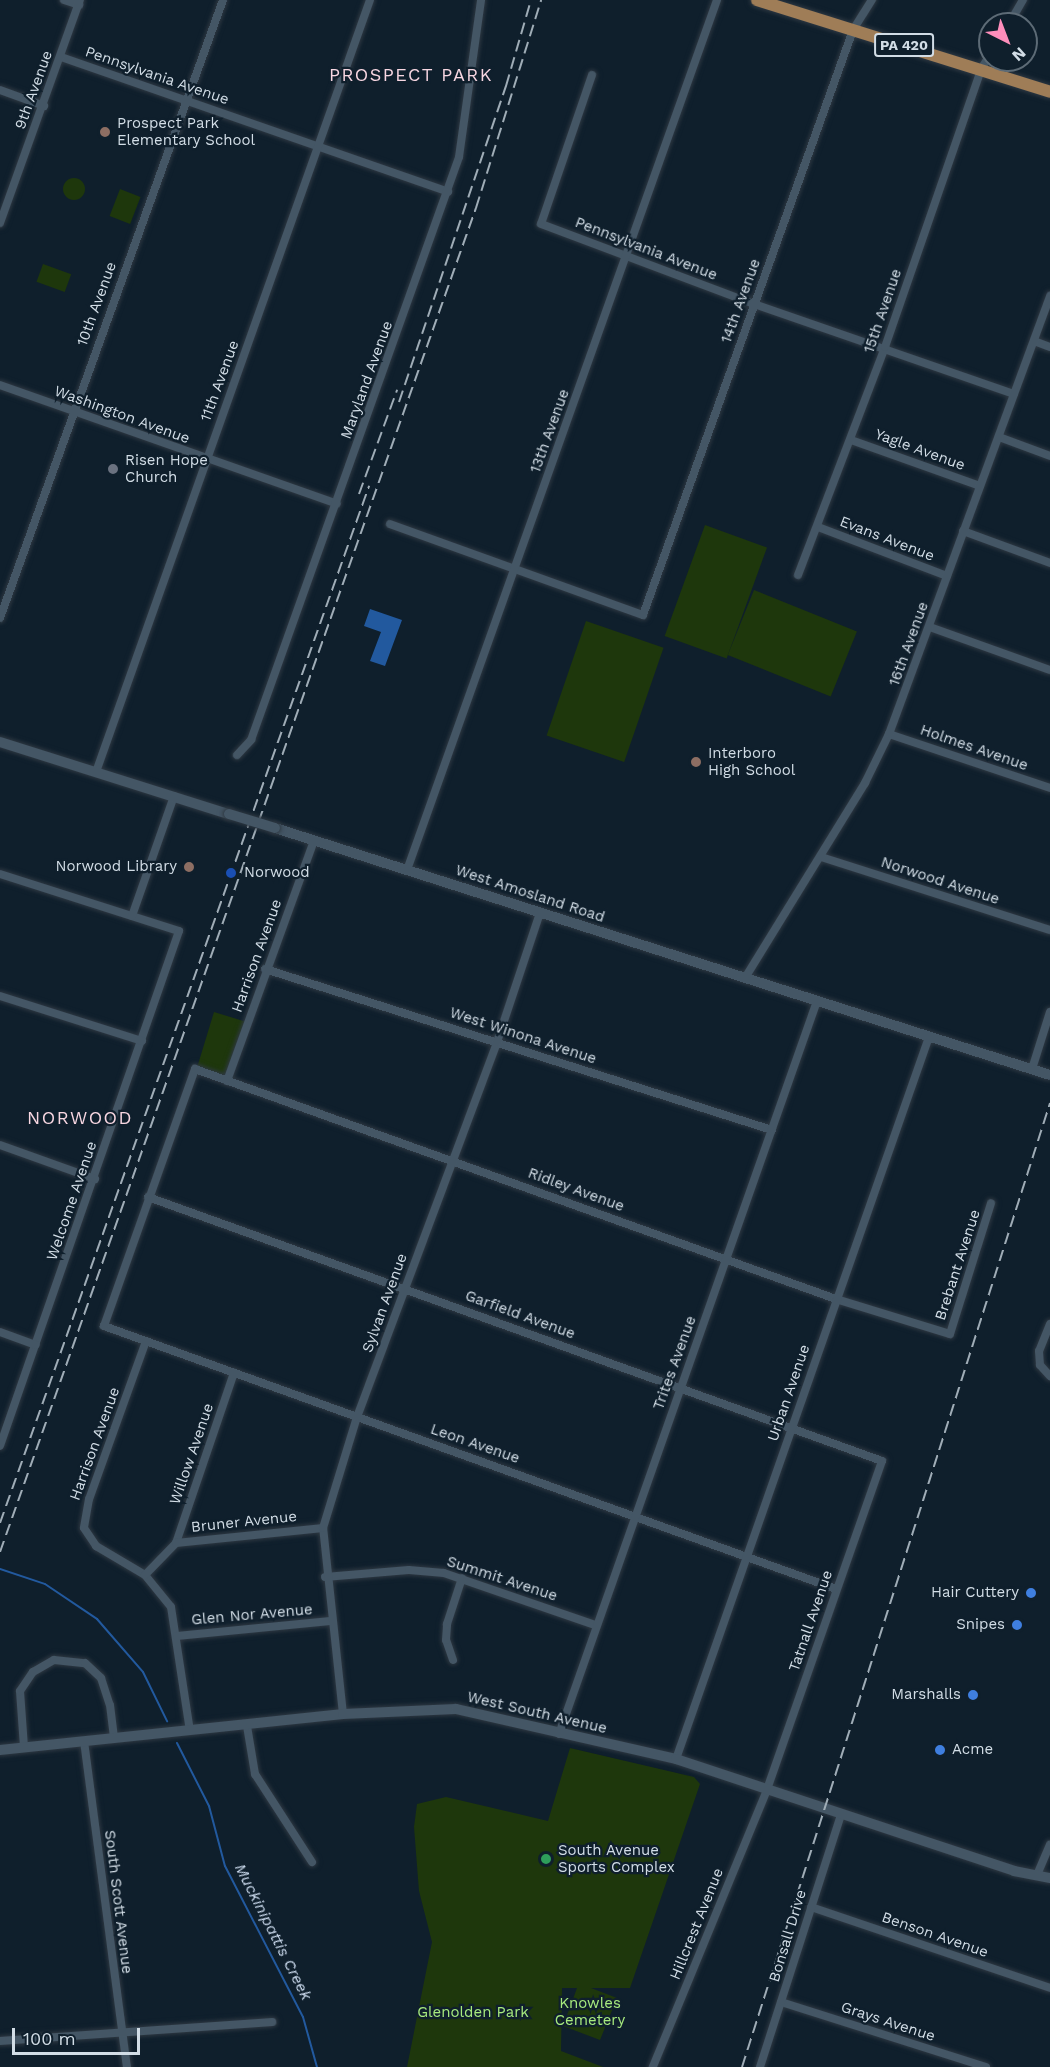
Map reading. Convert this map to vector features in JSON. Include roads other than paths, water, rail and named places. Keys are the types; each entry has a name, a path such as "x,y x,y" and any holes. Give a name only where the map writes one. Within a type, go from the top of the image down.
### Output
{"main road":[{"name":"PA 420","path":"757,0 978,68"},
{"name":"PA 420","path":"990,72 1050,92"}],"street":[{"path":"64,0 80,3"},
{"name":"10th Avenue","path":"0,618 72,411 223,0"},
{"name":"11th Avenue","path":"96,772 370,0"},
{"name":"Maryland Avenue","path":"237,755 251,740 448,192 467,121 482,0"},
{"name":"13th Avenue","path":"407,870 717,0"},
{"name":"14th Avenue","path":"515,569 643,615 853,30 872,0"},
{"name":"9th Avenue","path":"0,223 80,3"},
{"name":"Pennsylvania Avenue","path":"61,57 187,102 319,145 448,192"},
{"name":"15th Avenue","path":"798,575 885,347 980,72"},
{"name":"Pennsylvania Avenue","path":"592,75 541,224 754,304 885,347 1014,394"},
{"path":"0,90 44,106"},
{"name":"16th Avenue","path":"745,978 821,857 889,734 1050,296"},
{"path":"1034,341 1050,347"},
{"name":"Washington Avenue","path":"0,385 337,504"},
{"path":"999,437 1050,456"},
{"name":"Yagle Avenue","path":"851,440 980,486"},
{"path":"390,524 515,569"},
{"name":"Evans Avenue","path":"818,527 947,576"},
{"path":"963,531 1050,563"},
{"path":"930,627 1050,670"},
{"name":"Holmes Avenue","path":"889,734 1050,788"},
{"name":"West Amosland Road","path":"0,742 1050,1075"},
{"path":"0,874 132,916 174,796"},
{"name":"Harrison Avenue","path":"227,1081 265,969 314,840"},
{"name":"Norwood Avenue","path":"821,857 1050,930"},
{"name":"Sylvan Avenue","path":"343,1714 325,1577 323,1528 357,1417 451,1160 497,1042 540,913"},
{"name":"Welcome Avenue","path":"0,1446 95,1179 179,931 132,916"},
{"name":"West Winona Avenue","path":"265,969 772,1130"},
{"path":"0,996 142,1041"},
{"name":"Trites Avenue","path":"559,1734 595,1626 818,1001"},
{"path":"1032,1069 1050,1012"},
{"name":"Urban Avenue","path":"676,1759 929,1037"},
{"name":"Ridley Avenue","path":"148,1197 195,1069 836,1299 950,1334"},
{"path":"0,1145 95,1179"},
{"name":"Garfield Avenue","path":"148,1197 681,1387 791,1431 882,1461"},
{"name":"Leon Avenue","path":"148,1197 104,1326 836,1589"},
{"name":"Brebant Avenue","path":"950,1334 991,1203"},
{"path":"1049,1375 1040,1365 1039,1351 1050,1324"},
{"path":"0,1332 36,1345"},
{"name":"Harrison Avenue","path":"146,1341 84,1522 86,1534 96,1546 145,1575 171,1607 190,1731"},
{"name":"Willow Avenue","path":"176,1543 234,1373"},
{"name":"Tatnall Avenue","path":"767,1790 882,1461"},
{"name":"Bruner Avenue","path":"145,1575 176,1543 323,1528"},
{"name":"Summit Avenue","path":"325,1577 409,1570 462,1578 595,1626"},
{"path":"453,1660 446,1640 447,1624 462,1578"},
{"name":"Glen Nor Avenue","path":"177,1636 330,1621"},
{"path":"24,1747 20,1691 33,1672 54,1660 85,1663 101,1678 110,1705 114,1738"},
{"name":"West South Avenue","path":"0,1750 248,1726 343,1714 456,1709 676,1759 841,1814 1050,1878"},
{"path":"248,1726 255,1774 312,1862"},
{"name":"South Scott Avenue","path":"84,1741 127,2067"},
{"name":"Hillcrest Avenue","path":"653,2067 767,1790"},
{"name":"Bonsall Drive","path":"760,2067 841,1814"},
{"path":"1037,1875 1050,1845"},
{"name":"Benson Avenue","path":"811,1907 1050,1988"},
{"name":"Grays Avenue","path":"781,2002 986,2067"},
{"path":"0,2042 272,2022"}],"water":[{"path":"370,609 402,620 385,666 370,661 381,632 364,626"}],"waterway":[{"name":"Muckinipattis Creek","path":"0,1569 45,1584 97,1619 143,1672 167,1721"},
{"name":"Muckinipattis Creek","path":"177,1743 209,1806 225,1866 303,2017 317,2067"}],"railway":[{"path":"399,402 506,86 531,0"},
{"path":"0,1552 476,208 541,0"},
{"path":"359,494 397,390"},
{"path":"0,1523 369,486"},
{"path":"742,2067 1050,1103"}],"place":[{"name":"Prospect Park Elementary School","path":"105,132"},
{"name":"Risen Hope Church","path":"113,469"},
{"name":"Interboro High School","path":"696,762"},
{"name":"Norwood Library","path":"189,867"},
{"name":"Norwood","path":"231,873"},
{"name":"Hair Cuttery","path":"1031,1593"},
{"name":"Snipes","path":"1017,1625"},
{"name":"Marshalls","path":"973,1695"},
{"name":"Acme","path":"940,1750"},
{"name":"South Avenue Sports Complex","path":"546,1859"}],"district":[{"name":"PROSPECT PARK","path":"411,75"},
{"name":"NORWOOD","path":"80,1118"}],"park label":[{"name":"Knowles Cemetery","path":"590,2012"},
{"name":"Glenolden Park","path":"473,2013"}]}
